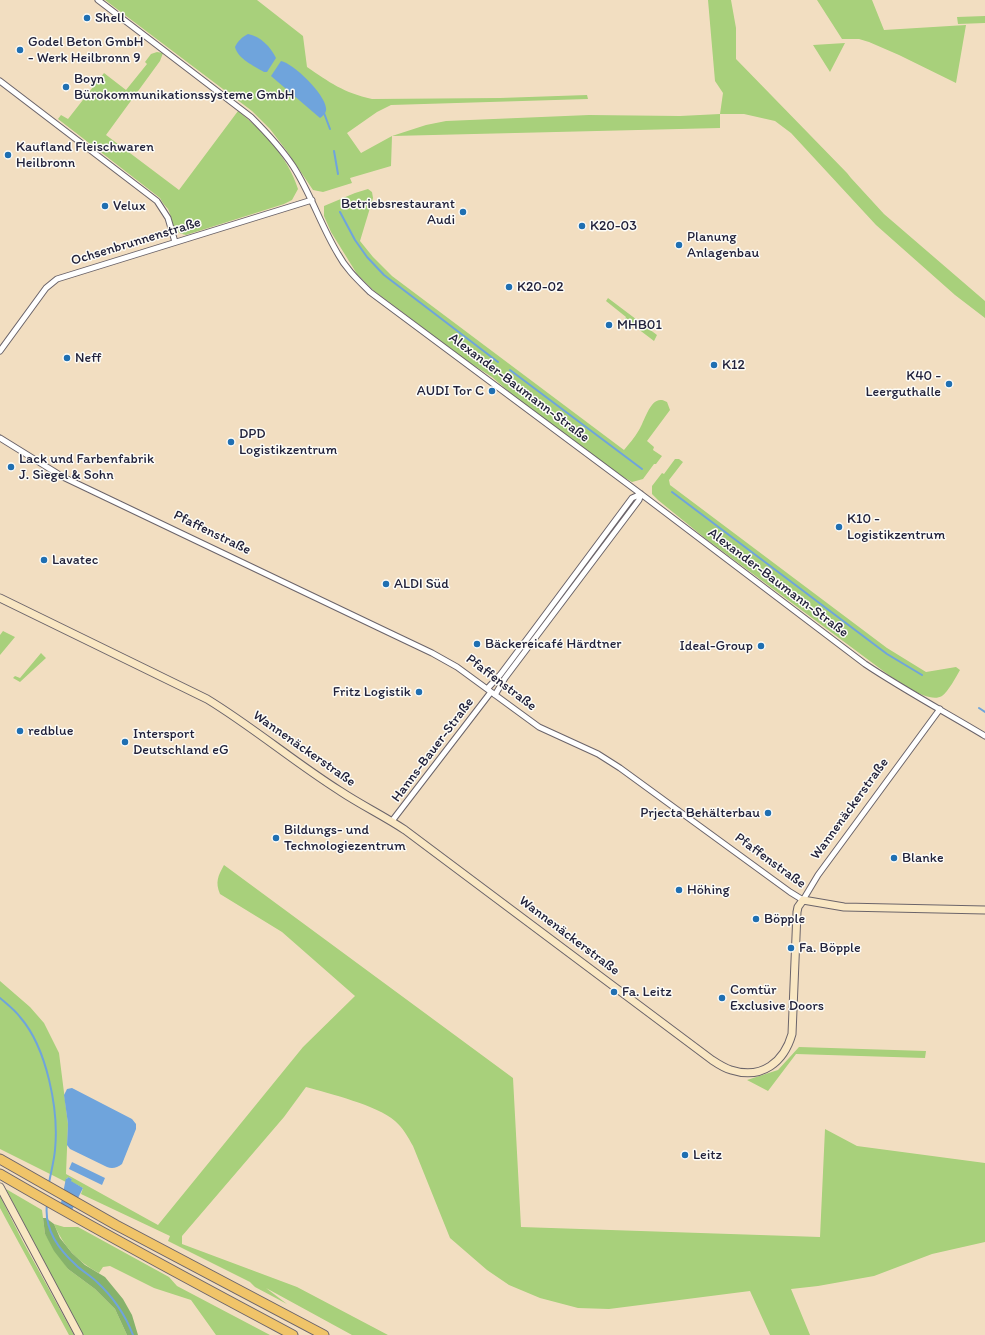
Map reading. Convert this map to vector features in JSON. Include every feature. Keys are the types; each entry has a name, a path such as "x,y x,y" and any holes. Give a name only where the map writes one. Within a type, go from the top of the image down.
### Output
{"highway":[{"path":"0,1159 87,1209 324,1335"},
{"path":"0,1174 81,1220 294,1335"}],"street":[{"name":"Alexander-Baumann-Straße","path":"98,0 251,117 275,142 293,167 312,200 338,254 348,269 370,292 641,494 865,664 900,687 985,736"},
{"path":"0,81 157,201 168,218 175,242"},
{"name":"Ochsenbrunnenstraße","path":"0,352 46,288 57,279 312,200"},
{"name":"Pfaffenstraße","path":"0,438 63,478 432,652 456,666 539,727 598,754 620,768 803,900 844,907 985,910"},
{"name":"Hanns-Bauer-Straße","path":"392,821 491,692 505,678 632,498 641,494"},
{"name":"Wannenäckerstraße","path":"0,598 207,699 234,715 339,791 392,821 712,1060 723,1067 742,1072 762,1071 782,1057 789,1045 792,1034 798,907 818,876 940,709"},
{"name":"Hanns-Bauer-Straße","path":"491,692 500,675 536,633"},
{"path":"0,1187 79,1335"}],"green space":[{"path":"105,0 257,0 303,36 307,67 330,82 362,97 372,99 500,98 587,95 588,99 391,105 377,112 347,133 361,153 392,136 391,166 350,178 352,183 323,192 313,190 270,129 252,111"},
{"path":"708,0 731,0 736,28 736,59 847,173 884,214 985,301 985,318 955,295 876,225 791,133 775,121 744,114 720,114 723,93 715,81"},
{"path":"817,0 872,0 884,30 966,25 956,83 869,42 859,39 842,39"},
{"path":"985,16 985,23 958,24 957,17"},
{"path":"845,43 830,72 813,45"},
{"path":"157,52 163,53 160,61 106,135 179,190 238,111 266,136 288,166 298,189 292,200 284,204 186,235 181,234 175,229 170,213 160,198 58,119 61,115 68,119 104,73 126,90 147,64 145,62 151,54"},
{"path":"720,114 720,128 392,136 426,125 446,121 589,115 680,116"},
{"path":"368,189 372,192 373,198 360,241 373,257 392,276 624,450 637,433 653,404 661,400 667,402 670,410 647,441 654,447 653,450 662,456 643,479 632,482 620,475 515,397 492,377 470,363 373,290 357,274 331,232 324,216 324,206"},
{"path":"608,298 657,335 654,341 625,319 626,317 606,301"},
{"path":"675,459 679,459 683,462 669,480 670,485 887,648 926,672 956,667 960,670 947,691 942,696 937,698 923,695 908,688 706,539 658,500 652,494 652,486 662,473 664,474"},
{"path":"3,631 15,637 0,655 0,635"},
{"path":"41,653 46,658 20,682 13,678 15,676 20,678"},
{"path":"224,865 513,1078 521,1227 820,1237 825,1129 857,1146 985,1163 985,1242 932,1254 874,1276 818,1286 791,1289 810,1335 770,1335 750,1291 609,1309 578,1308 540,1298 509,1285 487,1270 450,1238 413,1146 403,1130 395,1121 387,1115 365,1105 306,1087 284,1117 182,1236 182,1244 297,1287 388,1335 352,1335 266,1288 287,1304 255,1287 250,1282 168,1241 170,1236 81,1194 83,1188 70,1181 72,1179 68,1177 67,1179 66,1178 66,1182 0,1149 0,981 30,1007 44,1023 59,1053 68,1124 66,1174 158,1225 303,1047 355,996 282,932 220,894 218,879"},
{"path":"799,1047 926,1051 925,1058 796,1054 768,1091 747,1080 778,1070"},
{"path":"6,1189 42,1210 45,1234 68,1269 95,1289 115,1309 127,1335 82,1335"},
{"path":"0,1196 22,1240 74,1335 69,1335 0,1208"},
{"path":"43,1218 46,1218 54,1224 60,1238 72,1253 85,1265 105,1277 123,1299 132,1315 138,1335 127,1335 115,1309 95,1289 68,1269 54,1251 45,1234"},
{"path":"54,1224 64,1227 78,1227 169,1277 177,1286 270,1335 216,1335 191,1300 154,1288 110,1266 103,1267 99,1273 84,1264 72,1253 62,1240"}],"water":[{"path":"248,34 257,37 265,43 276,58 267,72 264,72 243,59 235,47 242,38"},
{"path":"281,61 293,67 300,73 308,80 320,95 324,102 326,111 320,118 271,76"},
{"path":"72,1088 132,1119 136,1124 136,1129 122,1164 113,1168 107,1167 70,1149 67,1145 68,1124 64,1095 67,1089"},
{"path":"72,1162 105,1178 102,1185 69,1169"},
{"path":"68,1177 72,1179 71,1181 83,1188 72,1210 61,1203 66,1178 67,1179"}],"waterway":[{"path":"324,113 330,129"},
{"path":"334,151 338,174"},
{"path":"340,212 355,240 367,257 384,275 498,362"},
{"path":"510,370 642,469"},
{"path":"672,492 887,654 922,675"},
{"path":"979,708 985,712"},
{"path":"0,998 16,1012 29,1030 44,1062 49,1080 53,1099 56,1134 55,1154 49,1183"},
{"path":"47,1204 50,1230 58,1245 69,1259 95,1280 108,1294 118,1306 133,1335"}],"place":[{"name":"Shell","path":"87,18"},
{"name":"Godel Beton GmbH - Werk Heilbronn 9","path":"20,50"},
{"name":"Boyn Bürokommunikationssysteme GmbH","path":"66,87"},
{"name":"Kaufland Fleischwaren Heilbronn","path":"8,155"},
{"name":"Velux","path":"105,206"},
{"name":"Betriebsrestaurant Audi","path":"463,212"},
{"name":"K20-03","path":"582,226"},
{"name":"Planung Anlagenbau","path":"679,245"},
{"name":"K20-02","path":"509,287"},
{"name":"MHB01","path":"609,325"},
{"name":"Neff","path":"67,358"},
{"name":"K12","path":"714,365"},
{"name":"K40 - Leerguthalle","path":"949,384"},
{"name":"AUDI Tor C","path":"492,391"},
{"name":"DPD Logistikzentrum","path":"231,442"},
{"name":"Lack und Farbenfabrik J. Siegel & Sohn","path":"11,467"},
{"name":"K10 - Logistikzentrum","path":"839,527"},
{"name":"Lavatec","path":"44,560"},
{"name":"ALDI Süd","path":"386,584"},
{"name":"Bäckereicafé Härdtner","path":"477,644"},
{"name":"Ideal-Group","path":"761,646"},
{"name":"Fritz Logistik","path":"419,692"},
{"name":"redblue","path":"20,731"},
{"name":"Intersport Deutschland eG","path":"125,742"},
{"name":"Prjecta Behälterbau","path":"768,813"},
{"name":"Bildungs- und Technologiezentrum","path":"276,838"},
{"name":"Blanke","path":"894,858"},
{"name":"Höhing","path":"679,890"},
{"name":"Böpple","path":"756,919"},
{"name":"Fa. Böpple","path":"791,948"},
{"name":"Fa. Leitz","path":"614,992"},
{"name":"Comtür Exclusive Doors","path":"722,998"},
{"name":"Leitz","path":"685,1155"}]}
